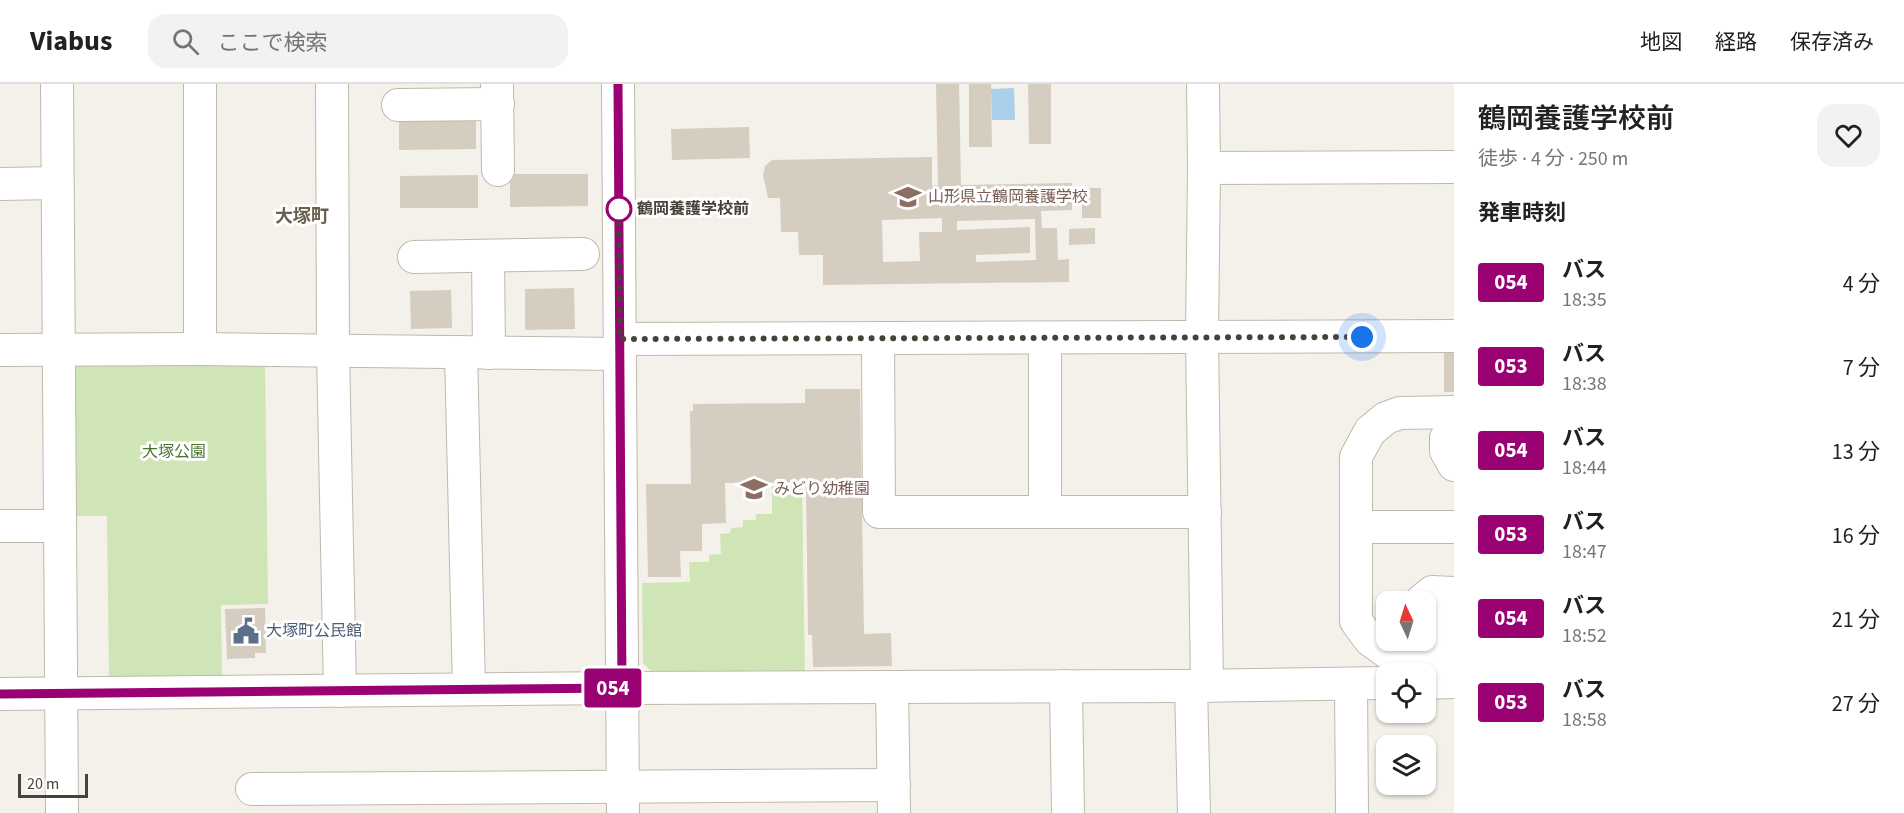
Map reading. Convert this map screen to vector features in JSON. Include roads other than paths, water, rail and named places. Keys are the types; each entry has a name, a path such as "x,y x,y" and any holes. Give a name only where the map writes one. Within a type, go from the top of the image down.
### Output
{"street":[{"path":"57,84 62,813"},
{"path":"200,84 200,349"},
{"path":"332,84 333,351 340,690"},
{"path":"618,84 622,800"},
{"path":"1194,813 1205,512 1202,338 1203,84"},
{"path":"398,105 497,94 498,170"},
{"path":"1204,168 1454,167"},
{"path":"0,184 57,183"},
{"path":"414,257 583,254"},
{"path":"469,689 475,352 488,256"},
{"path":"0,350 200,349 475,352 878,339 1454,336"},
{"path":"1045,338 1045,512"},
{"path":"878,339 879,512 1205,512"},
{"path":"1454,412 1400,413 1386,418 1370,431 1356,457 1356,621 1370,640 1395,658 1435,663 1438,623 1444,610 1454,609"},
{"path":"1454,430 1446,438 1446,452 1454,465"},
{"path":"0,526 60,526"},
{"path":"1357,527 1454,527"},
{"path":"1436,592 1454,593"},
{"path":"0,694 1376,683"},
{"path":"1352,684 1352,813"},
{"path":"1066,686 1068,813"},
{"path":"252,789 622,800 894,799 892,687"}],"water":[{"path":"1014,88 1015,120 992,120 991,89"}],"place":[{"name":"山形県立鶴岡養護学校","path":"908,197"},
{"name":"鶴岡養護学校前","path":"619,209"},
{"name":"みどり幼稚園","path":"754,489"},
{"name":"大塚町公民館","path":"246,631"}],"district":[{"name":"大塚町","path":"302,216"}],"park label":[{"name":"大塚公園","path":"174,452"}]}
